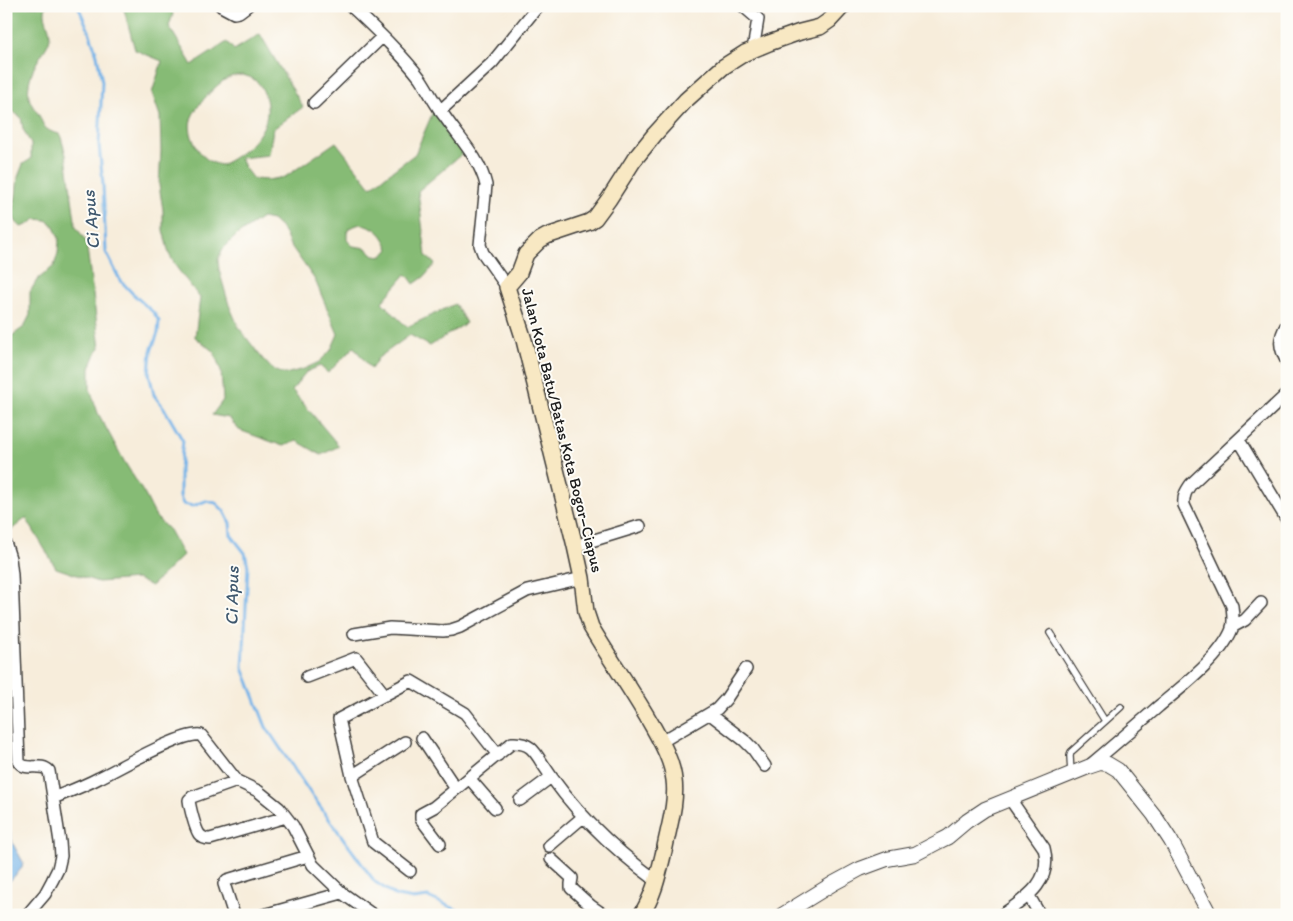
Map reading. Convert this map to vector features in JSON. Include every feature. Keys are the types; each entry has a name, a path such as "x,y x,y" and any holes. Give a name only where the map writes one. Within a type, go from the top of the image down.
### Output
{"main road":[{"name":"Jalan Kota Batu/Batas Kota Bogor–Ciapus","path":"641,915 650,900 657,881 672,813 675,789 672,768 661,742 637,699 591,627 586,612 582,578 575,546 524,340 507,287 518,273 526,254 540,240 595,218 634,160 655,134 686,100 724,67 745,53 800,32 820,27 830,20 843,6"}],"street":[{"path":"221,6 232,13 237,13 247,6"},
{"path":"351,6 401,56 421,80 440,111 477,160 486,185 480,245 507,287"},
{"path":"440,111 492,63 538,6"},
{"path":"743,6 758,19 753,50"},
{"path":"314,103 382,37"},
{"path":"1287,324 1280,344 1281,351 1287,362"},
{"path":"1088,767 1194,676 1227,638 1234,616 1232,606 1184,505 1183,498 1191,484 1287,394"},
{"path":"1239,440 1287,520"},
{"path":"575,546 640,526"},
{"path":"7,548 12,575 19,762 24,767 44,767 48,770 60,842 58,869 44,894 27,915"},
{"path":"354,634 390,628 435,631 451,630 527,592 582,578"},
{"path":"1232,627 1245,620 1262,603"},
{"path":"307,677 356,658 385,695"},
{"path":"661,742 710,714 721,705 746,669"},
{"path":"410,871 373,842 352,776 339,719 411,681 465,713 498,754"},
{"path":"710,714 745,741 765,766"},
{"path":"53,798 98,779 166,745 196,734 201,736 237,781 258,791 279,808 292,826 313,865 342,893 373,915"},
{"path":"422,738 456,789"},
{"path":"352,776 405,742"},
{"path":"440,844 420,819 422,814 434,807 512,743 520,742 534,750 551,777 583,817 627,859 657,881"},
{"path":"782,915 834,883 865,867 887,859 915,854 948,837 977,813 1100,763 1108,764 1118,770 1154,815 1171,841 1210,915"},
{"path":"520,800 551,777"},
{"path":"469,778 495,808"},
{"path":"237,781 192,797 189,800 199,834 204,838 210,839 286,818"},
{"path":"1002,915 1028,896 1040,883 1047,864 1044,848 1010,799"},
{"path":"549,846 583,817"},
{"path":"234,915 224,884 227,880 308,856"},
{"path":"551,859 572,878 572,888 591,906 604,915"},
{"path":"263,915 342,893"},
{"path":"1028,896 1040,915"}],"lane":[{"path":"1050,633 1105,721"},
{"path":"1071,774 1071,752 1121,707"}],"green space":[{"path":"12,6 46,6 45,14 50,39 33,70 28,89 31,103 42,123 46,128 60,134 66,155 76,227 86,241 100,348 90,368 90,389 98,413 124,461 156,517 169,530 183,555 151,586 137,579 98,582 56,568 26,518 6,534 6,340 24,327 30,315 30,292 37,280 54,266 58,253 59,239 54,226 46,220 36,219 21,227 16,222 12,213 18,177 23,164 31,159 31,144 23,129 21,117 10,110 7,101 6,13"},
{"path":"123,6 170,6 173,14 169,26 192,65 227,42 234,50 260,34 303,107 273,129 269,155 240,158 253,179 268,180 285,177 336,142 371,187 415,154 435,107 463,153 418,191 426,256 435,264 424,277 414,284 406,274 382,302 407,327 455,304 466,323 430,346 410,335 378,358 371,369 354,347 328,373 320,366 306,372 292,390 339,446 321,455 297,441 283,446 239,430 229,418 212,415 223,400 221,371 214,352 195,337 200,298 177,268 169,254 163,230 163,210 159,185 161,151 160,116 152,93 162,61 135,50","holes":["242,75 250,77 260,86 267,105 267,116 258,136 250,145 221,165 212,162 201,154 192,137 191,120 201,102 219,84 230,77","262,218 272,220 283,230 289,243 315,280 338,334 331,350 319,362 304,369 285,374 273,370 239,328 229,305 218,260 222,250 238,234","360,224 375,229 384,239 389,249 383,256 374,255 366,248 353,246 347,240 349,228"]}],"water":[{"path":"6,827 9,829 13,844 23,862 22,868 6,885"}],"waterway":[{"name":"Ci Apus","path":"78,6 97,55 102,82 99,145 106,252 120,280 154,313 159,321 158,333 151,351 149,373 154,395 164,408 183,441 180,468 180,497 183,504 193,506 206,501 216,503 224,511 230,523 231,535 245,553 248,566 243,668 266,727 311,794 375,882 396,896 414,899 428,897 469,915"}]}
